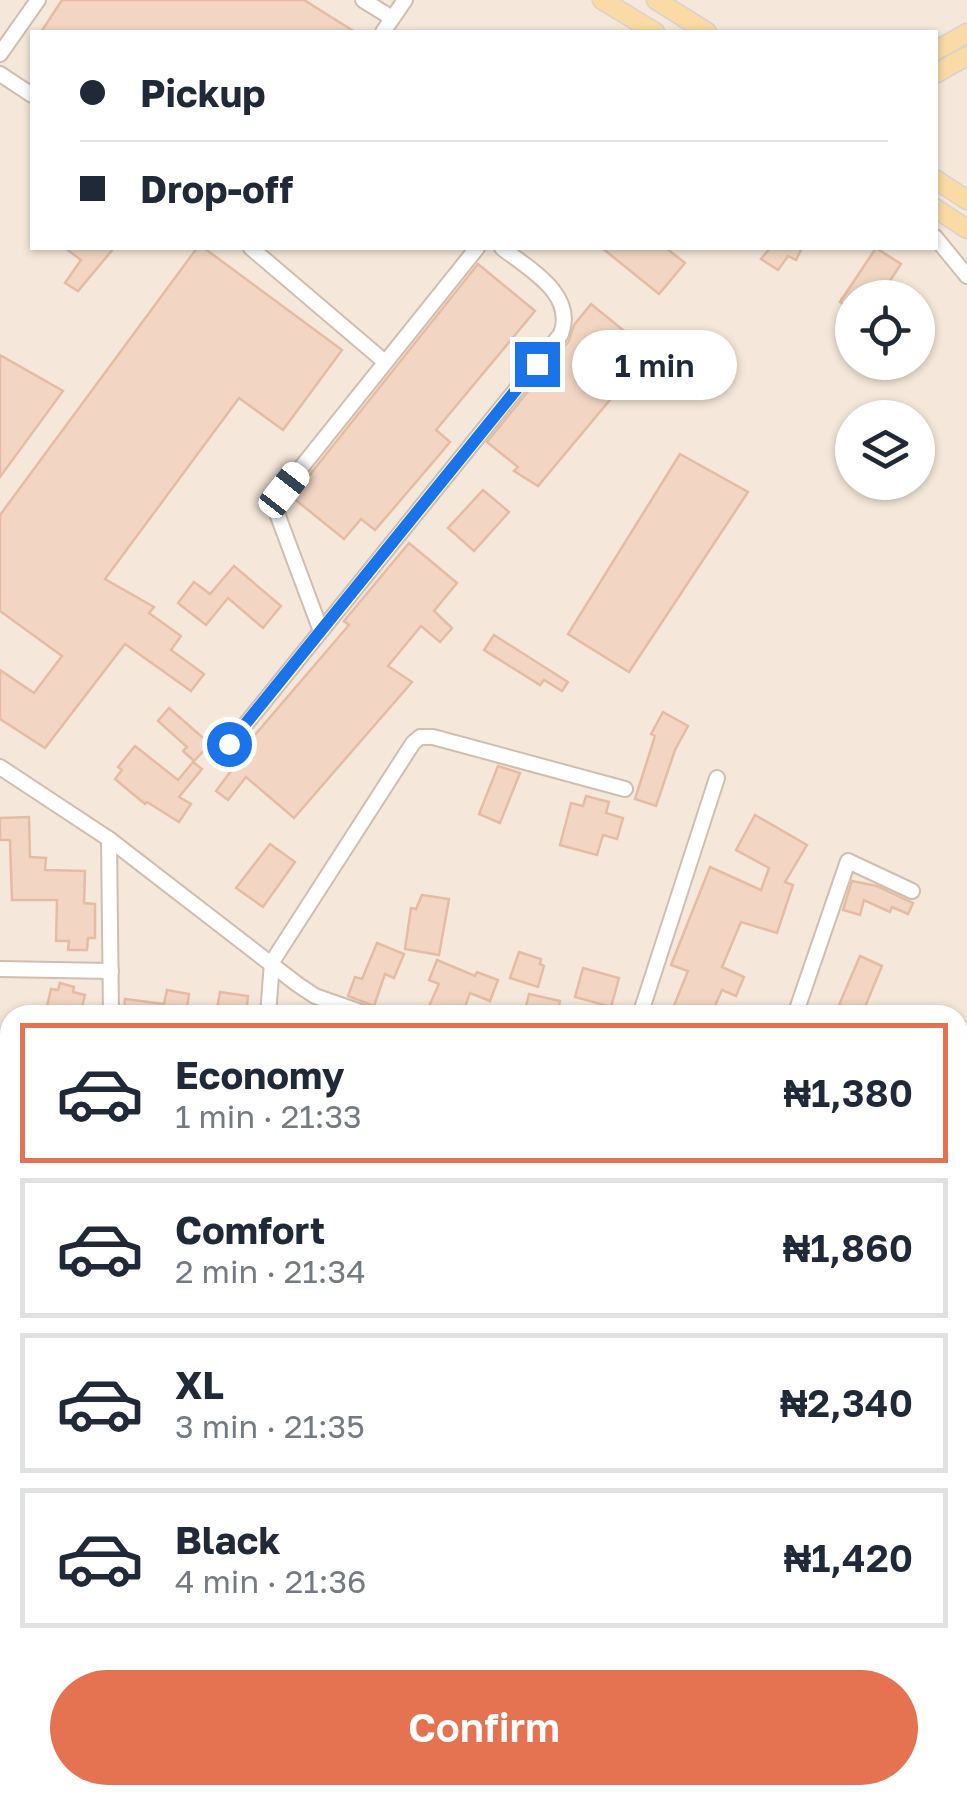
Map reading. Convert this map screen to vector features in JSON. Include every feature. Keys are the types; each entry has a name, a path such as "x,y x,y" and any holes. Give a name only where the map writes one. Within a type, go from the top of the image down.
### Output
{"main road":[{"path":"602,0 648,30"},
{"path":"656,0 704,30"},
{"path":"938,49 967,32"},
{"path":"938,72 967,56"},
{"path":"938,181 967,200"},
{"path":"938,210 967,228"}],"street":[{"path":"0,54 38,0"},
{"path":"364,0 392,18"},
{"path":"384,30 405,0"},
{"path":"0,74 30,94"},
{"path":"938,241 967,276"},
{"path":"253,250 385,362"},
{"path":"321,631 278,516 278,502 475,250"},
{"path":"229,744 561,334 565,313 558,293 504,250"},
{"path":"269,1005 272,962 413,743 420,738 433,737 626,790"},
{"path":"0,767 109,839 315,996 341,1005"},
{"path":"643,1005 716,778"},
{"path":"109,839 111,1005"},
{"path":"798,1005 848,860 912,890"},
{"path":"0,969 111,971"}],"shaded area":[{"path":"0,0 967,0 967,1005 0,1005"}],"building":[{"path":"62,0 304,0 352,30 42,30"},
{"path":"68,250 112,250 78,291 65,283 81,260"},
{"path":"196,250 207,250 342,350 283,430 239,398 105,579 154,607 149,613 181,636 171,650 204,674 191,691 125,644 45,748 0,719 0,670 34,693 62,656 0,611 0,515"},
{"path":"604,250 669,250 685,263 659,294"},
{"path":"768,250 801,250 796,260 788,256 778,270 761,259"},
{"path":"875,250 901,264 891,280 855,280"},
{"path":"478,264 535,311 436,430 450,442 440,454 375,530 361,519 344,539 292,497"},
{"path":"591,304 650,352 538,486 514,471 518,467 487,442 569,341 574,325"},
{"path":"0,355 63,391 0,477"},
{"path":"680,454 748,492 629,672 568,634"},
{"path":"483,490 509,512 474,551 448,528"},
{"path":"409,543 457,583 434,611 452,628 440,642 421,626 388,666 412,682 294,818 246,777 228,800 216,791 234,767 230,764 349,625 344,621"},
{"path":"234,566 281,606 263,628 228,598 206,625 178,603 194,582 210,594"},
{"path":"494,635 568,682 562,691 544,680 540,685 484,650"},
{"path":"169,708 210,744 194,761 183,751 187,747 158,721"},
{"path":"663,712 688,726 675,750 656,806 635,799 655,736 651,734"},
{"path":"135,746 178,780 193,762 202,769 179,797 191,804 179,822 145,804 115,779 122,770 118,767"},
{"path":"498,766 520,773 500,823 479,814"},
{"path":"586,796 609,802 606,813 623,818 617,839 603,835 597,855 560,845 571,803 583,806"},
{"path":"755,815 807,845 785,882 793,885 777,933 741,922 722,967 744,977 736,996 722,990 715,1005 674,1005 688,971 671,965 710,867 761,890 769,868 736,850"},
{"path":"29,817 30,857 46,858 45,870 85,871 84,903 95,904 95,938 88,938 87,950 68,950 69,941 56,941 57,900 12,900 10,840 0,840 0,818"},
{"path":"270,844 295,862 263,907 236,888"},
{"path":"852,881 877,886 913,903 908,914 892,907 890,912 864,900 860,915 843,910"},
{"path":"422,895 449,899 439,955 405,949 411,908 416,909"},
{"path":"377,943 404,954 394,978 385,974 374,1005 348,996 355,977 362,979"},
{"path":"519,952 541,959 544,966 538,987 510,978"},
{"path":"860,956 882,966 866,1005 839,1005"},
{"path":"437,960 475,976 477,972 498,980 490,1001 470,993 466,1005 430,1005 439,984 429,980"},
{"path":"583,968 619,978 612,1005 575,997"},
{"path":"60,983 74,987 73,992 85,995 82,1005 47,1005 51,989 58,990"},
{"path":"167,990 189,994 187,1005 125,1005 125,999 164,1004"},
{"path":"220,992 248,996 247,1005 218,1005"},
{"path":"529,994 560,1001 559,1005 526,1005"}],"route":[{"path":"229,744 537,364"}]}
